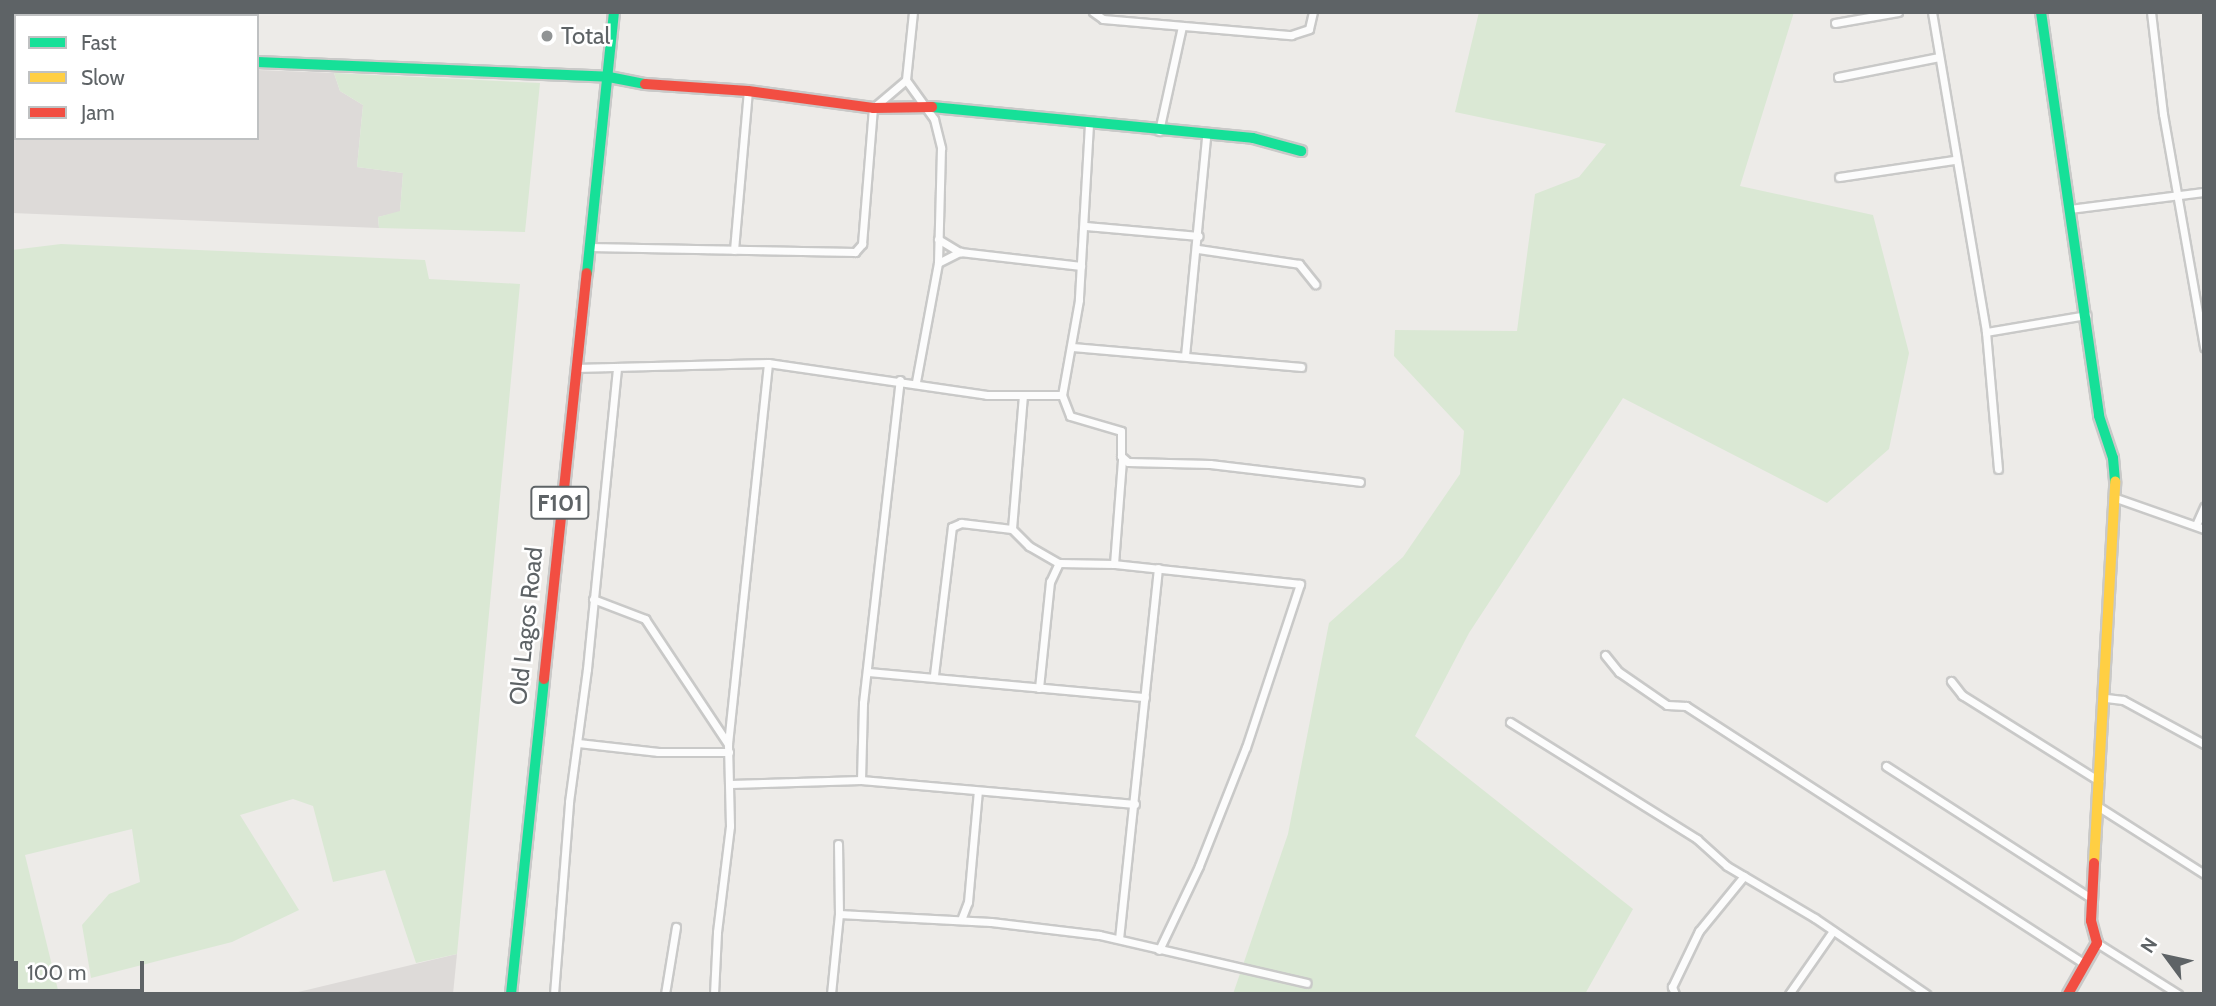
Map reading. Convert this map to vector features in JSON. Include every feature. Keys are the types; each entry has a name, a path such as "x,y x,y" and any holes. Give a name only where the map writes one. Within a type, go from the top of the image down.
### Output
{"street":[{"name":"Old Lagos Road","path":"511,994 614,12"},
{"path":"913,12 906,80 940,132 938,263 916,382"},
{"path":"1093,12 1104,19 1291,35 1308,29 1313,12"},
{"path":"1835,23 1898,12"},
{"path":"1932,12 1954,160 1986,332 1997,469"},
{"path":"2041,12 2087,315 2099,416 2112,458 2116,498 2108,562 2106,698 2091,921 2097,943 2178,994"},
{"path":"2151,12 2177,197 2204,347"},
{"path":"1159,131 1182,26"},
{"path":"1838,77 1939,57"},
{"path":"259,62 609,77 651,86 748,91 873,108 968,109 1206,136 1253,138 1301,151"},
{"path":"589,247 846,253 859,249 873,108 906,80"},
{"path":"734,250 748,91"},
{"path":"1089,124 1086,226 1073,347 1062,395 1070,416 1121,431 1122,460 1114,564"},
{"path":"1185,356 1198,249 1206,136"},
{"path":"1839,177 1954,160"},
{"path":"2069,209 2204,192"},
{"path":"1086,226 1199,236"},
{"path":"938,239 960,252 1081,266"},
{"path":"1198,249 1299,264 1315,284"},
{"path":"938,263 960,252"},
{"path":"1986,332 2087,315"},
{"path":"1073,347 1301,367"},
{"path":"575,368 768,363 916,382 987,395 1062,395"},
{"path":"714,994 731,785 729,748 768,363"},
{"path":"555,994 617,368"},
{"path":"861,780 869,672 900,380"},
{"path":"1012,529 1023,395"},
{"path":"1122,460 1210,464 1360,482"},
{"path":"2116,498 2200,527 2204,508"},
{"path":"934,675 952,527 961,523 1012,529 1029,547 1059,564 1114,564 1300,584 1246,747 1194,876 1159,950"},
{"path":"1039,688 1050,582 1059,564"},
{"path":"1119,939 1158,569"},
{"path":"593,599 645,619 729,748"},
{"path":"1605,655 1619,672 1667,705 1686,706 2085,964"},
{"path":"869,672 934,675 1145,697"},
{"path":"1951,681 1962,695 2099,781"},
{"path":"2106,698 2123,700 2204,744"},
{"path":"1510,722 1697,839 1744,876 1833,931 1926,994"},
{"path":"578,743 658,752 729,748"},
{"path":"1886,766 2091,898"},
{"path":"731,785 861,780 1135,804"},
{"path":"961,920 968,902 978,791"},
{"path":"2099,807 2204,874"},
{"path":"831,994 839,914 838,844"},
{"path":"1675,994 1672,987 1699,931 1744,876"},
{"path":"839,914 961,920 1119,939 1307,983"},
{"path":"665,994 676,927"},
{"path":"1789,994 1833,931"},
{"path":"2068,994 2097,943"}],"shaded area":[{"path":"12,59 14,140 259,140 259,70 334,73 340,91 363,105 357,167 403,173 400,212 378,217 379,228 12,213"},
{"path":"457,954 453,994 290,994"}],"green space":[{"path":"1479,12 1794,12 1740,186 1873,215 1909,353 1889,449 1827,503 1623,398 1469,633 1415,736 1633,909 1585,994 1233,994 1288,834 1329,623 1403,557 1460,474 1464,431 1394,356 1395,330 1517,331 1535,194 1579,177 1606,144 1455,112"},
{"path":"334,73 540,83 525,232 379,228 378,217 400,211 403,173 357,167 363,105 340,91"},
{"path":"61,244 425,260 429,279 520,284 457,954 416,963 385,870 333,882 313,806 293,799 240,815 299,910 232,942 91,978 82,925 109,894 140,882 132,829 25,855 58,990 12,994 12,250"}],"traffic: fast":[{"path":"587,273 614,12"},
{"path":"2041,12 2099,416 2113,458 2115,482"},
{"path":"259,62 609,77 645,84"},
{"path":"932,107 1253,138 1301,151"},
{"path":"511,994 544,679"}],"traffic: slow":[{"path":"2094,863 2115,482"}],"traffic: jam":[{"path":"645,84 748,91 873,108 932,107"},
{"path":"544,679 587,273"},
{"path":"2068,994 2097,943 2091,921 2094,863"}],"place":[{"name":"Total","path":"547,36"}]}
